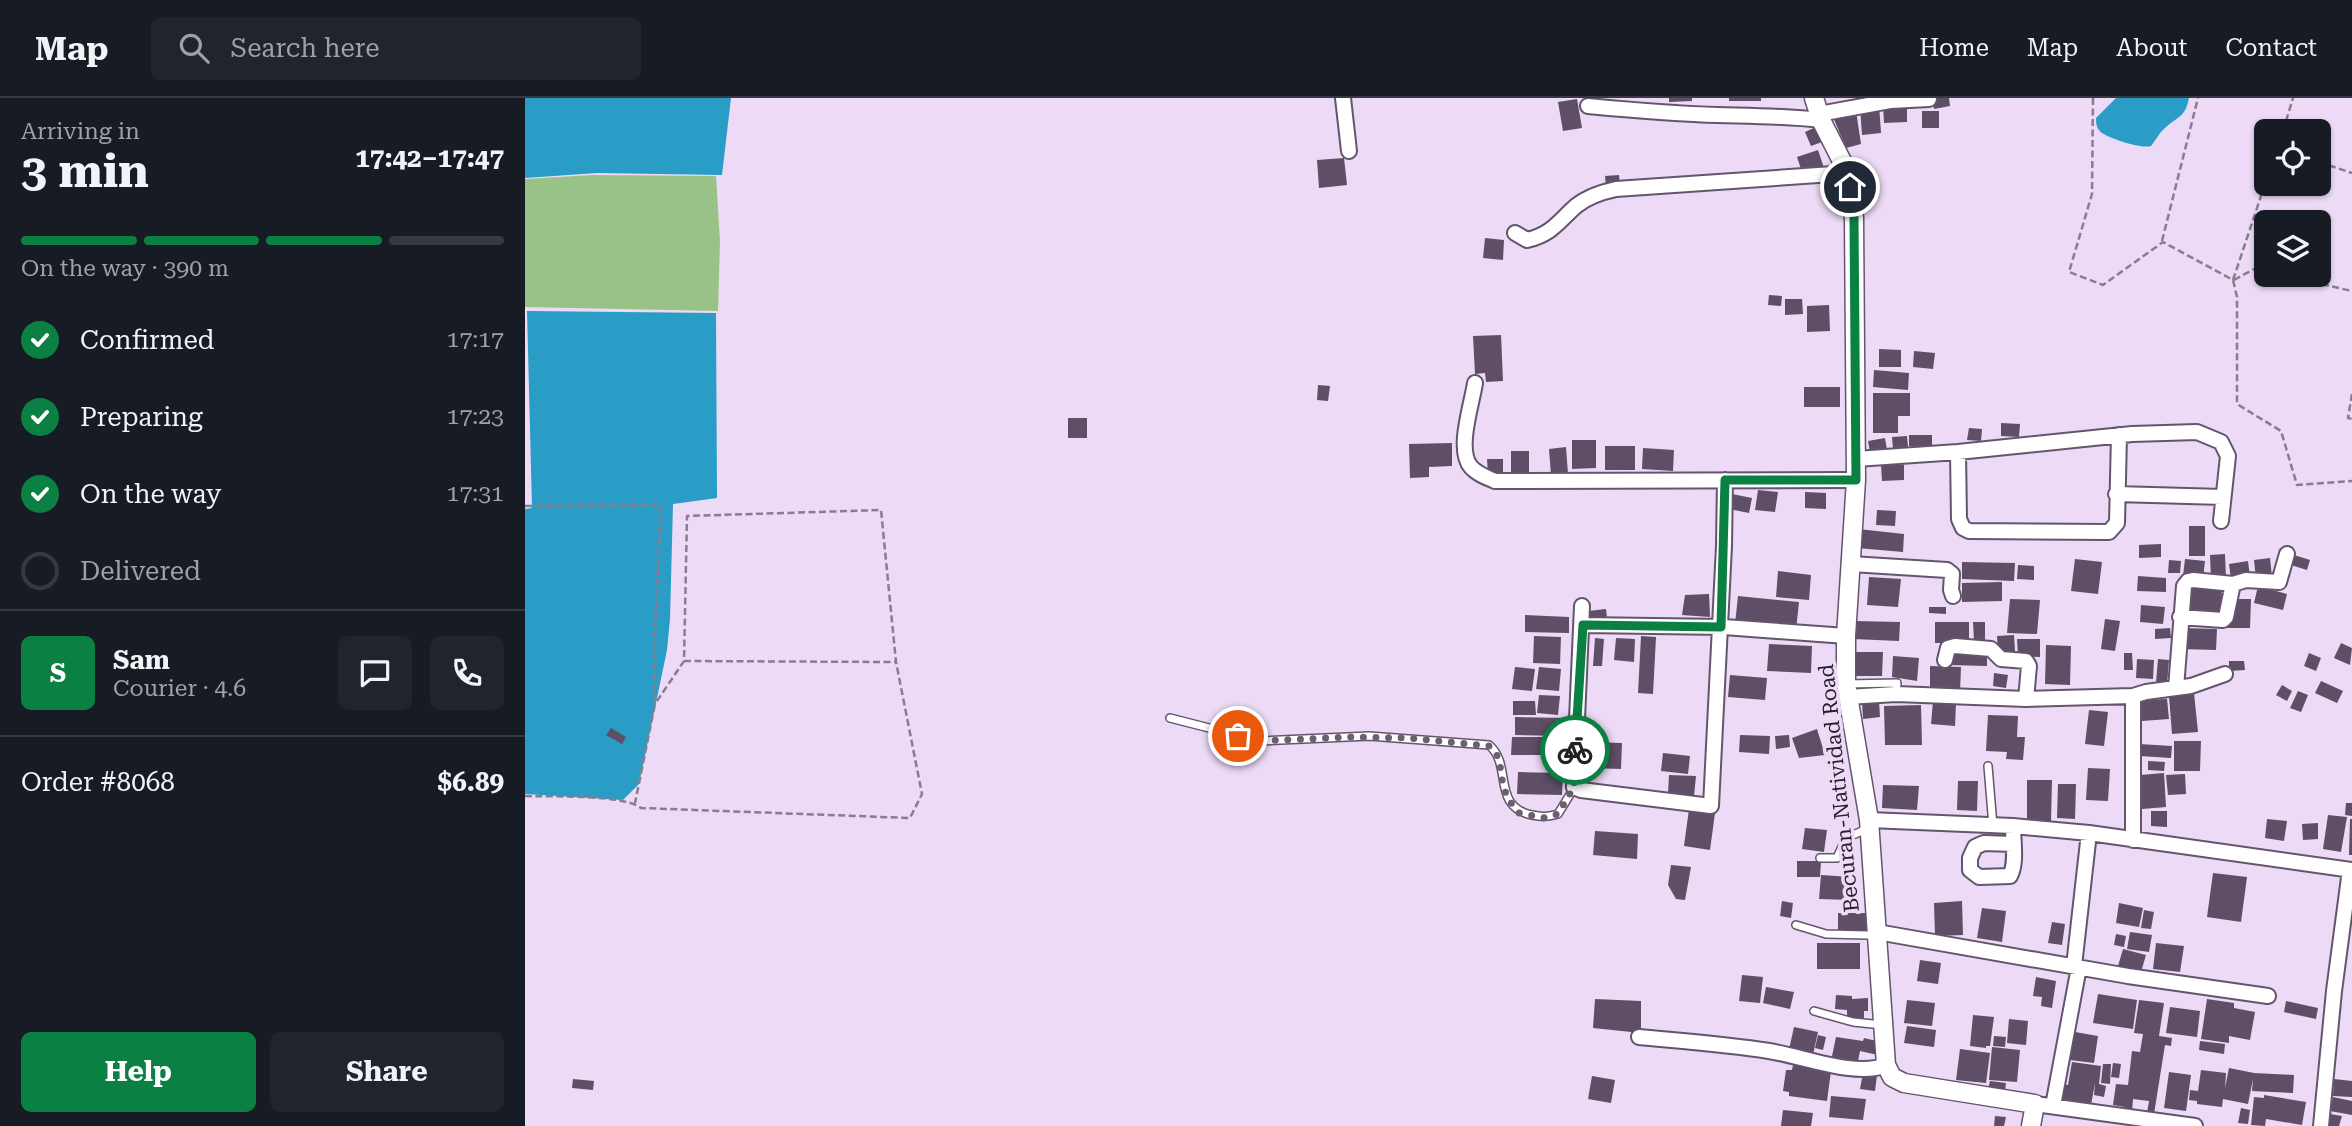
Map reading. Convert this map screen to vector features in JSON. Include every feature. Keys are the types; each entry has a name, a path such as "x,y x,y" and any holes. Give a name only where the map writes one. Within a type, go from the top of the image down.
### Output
{"street":[{"path":"1343,98 1349,151"},
{"path":"1588,106 1719,116 1818,111 1890,101 1929,99"},
{"name":"Becuran-Natividad Road","path":"1818,111 1848,173 1854,218 1856,480 1846,636 1847,690 1870,824 1886,1065"},
{"path":"1515,233 1527,240 1535,238 1553,230 1577,205 1603,192 1616,189 1848,173"},
{"path":"1475,383 1464,451 1471,467 1495,481 1856,480"},
{"path":"1856,459 2189,431 2221,442 2228,456 2221,521"},
{"path":"1958,452 1959,519 1963,528 1969,531 2109,532 2117,523 2119,435"},
{"path":"1583,606 1574,787 1711,806 1721,627 1725,480"},
{"path":"2116,494 2223,496"},
{"path":"2176,688 2180,617 2184,586 2188,581 2233,584 2246,580 2279,582 2287,554"},
{"path":"1851,564 1947,570 1952,574 1953,596"},
{"path":"2180,617 2223,620 2233,584"},
{"path":"1583,625 1721,627 1846,636"},
{"path":"1945,660 1948,648 1955,646 1991,649 2001,659 2026,661 2029,666 2026,699"},
{"path":"1847,690 2026,699 2133,696 2146,691 2204,682 2225,674"},
{"path":"2133,696 2133,841"},
{"path":"1870,824 2013,826 2089,833 2351,870 2334,991 2321,1126"},
{"path":"2013,826 2013,844"},
{"path":"2031,1126 2044,1105 2077,967 2089,833"},
{"path":"1877,935 2268,996"},
{"path":"1639,1037 1771,1051 1817,1062 1873,1070 1886,1065 1892,1077 1904,1083 2195,1126"}],"lane":[{"path":"1170,718 1260,741 1369,736 1489,746 1499,758 1503,786 1510,802 1519,813 1545,818 1558,814 1574,787"},
{"path":"1988,766 1993,827"},
{"path":"1819,858 1837,858 1846,838 1870,824"},
{"path":"1796,925 1826,934 1877,935"},
{"path":"1814,1011 1853,1023 1884,1025"}],"path":[{"path":"2092,98 2092,194 2069,272 2103,285 2161,243 2198,98"},
{"path":"2287,119 2293,98"},
{"path":"2331,166 2352,173"},
{"path":"2261,196 2233,281 2237,297 2237,404 2281,431 2297,485 2352,481"},
{"path":"2161,243 2233,281"},
{"path":"2233,281 2254,269"},
{"path":"2331,286 2352,291"},
{"path":"2352,394 2348,418 2352,419"},
{"path":"525,506 661,505 655,626 655,704 635,803"},
{"path":"525,796 615,800 635,803 641,807 910,818 922,794 896,662 881,510 687,516 684,661 655,704"},
{"path":"684,661 896,662"}],"green space":[{"path":"593,175 716,176 720,241 718,311 525,307 525,179"}],"water":[{"path":"525,98 731,98 722,175 597,173 525,178"},
{"path":"2116,98 2189,98 2183,113 2147,147 2112,138 2098,128 2096,118"},
{"path":"527,311 716,313 717,498 673,504 667,650 639,784 623,800 525,794 525,509 532,508"}],"building":[{"path":"1669,98 1692,98 1692,101 1669,102"},
{"path":"1729,98 1761,98 1761,101 1729,101"},
{"path":"1932,98 1949,98 1950,106 1934,109"},
{"path":"1577,99 1582,128 1563,131 1558,102"},
{"path":"1879,104 1881,133 1862,135 1860,106"},
{"path":"1883,104 1907,104 1907,122 1884,123"},
{"path":"1856,111 1861,144 1846,148 1833,117"},
{"path":"1922,111 1939,111 1939,128 1922,128"},
{"path":"1816,127 1822,142 1811,146 1805,132"},
{"path":"1818,150 1824,168 1803,175 1797,157"},
{"path":"1344,158 1347,185 1319,188 1317,160"},
{"path":"1619,175 1620,185 1606,186 1605,176"},
{"path":"1485,238 1504,240 1503,260 1483,258"},
{"path":"1769,295 1782,296 1781,306 1768,305"},
{"path":"1785,299 1802,299 1803,314 1785,315"},
{"path":"1829,305 1830,331 1807,332 1807,306"},
{"path":"1501,335 1503,381 1486,382 1485,373 1475,374 1473,336"},
{"path":"1879,349 1901,350 1901,367 1879,367"},
{"path":"1914,351 1935,353 1933,369 1913,367"},
{"path":"1874,370 1909,373 1908,390 1873,387"},
{"path":"1318,385 1330,386 1328,401 1317,400"},
{"path":"1804,387 1840,387 1840,407 1804,407"},
{"path":"1873,393 1910,393 1910,416 1898,416 1898,433 1873,433"},
{"path":"1068,418 1087,418 1087,438 1068,438"},
{"path":"2001,423 2020,424 2019,437 2001,436"},
{"path":"1969,428 1982,429 1981,441 1967,440"},
{"path":"1909,435 1932,435 1932,446 1909,446"},
{"path":"1907,436 1908,447 1893,449 1892,437"},
{"path":"1885,438 1887,450 1870,452 1868,441"},
{"path":"1572,440 1596,440 1596,468 1572,469"},
{"path":"1452,443 1452,466 1429,467 1429,477 1410,478 1409,444"},
{"path":"1605,446 1635,446 1635,470 1605,470"},
{"path":"1566,447 1568,474 1551,475 1549,449"},
{"path":"1643,448 1674,450 1673,471 1642,469"},
{"path":"1511,451 1529,451 1529,476 1511,476"},
{"path":"1487,459 1503,459 1503,476 1488,475"},
{"path":"1881,465 1904,465 1904,480 1882,481"},
{"path":"1758,490 1778,492 1775,512 1755,510"},
{"path":"1805,492 1826,493 1826,509 1805,508"},
{"path":"1732,494 1752,498 1749,513 1729,509"},
{"path":"1877,510 1896,511 1895,526 1876,525"},
{"path":"2189,526 2205,526 2205,556 2189,556"},
{"path":"1858,529 1904,534 1903,552 1857,548"},
{"path":"2161,544 2161,557 2139,558 2139,545"},
{"path":"2225,554 2226,579 2211,580 2210,555"},
{"path":"2294,555 2310,560 2307,570 2291,565"},
{"path":"2270,558 2272,577 2256,579 2254,560"},
{"path":"2075,559 2102,562 2098,594 2071,591"},
{"path":"2185,559 2205,561 2203,579 2183,576"},
{"path":"2169,560 2181,561 2180,573 2168,573"},
{"path":"2248,561 2250,577 2231,579 2229,564"},
{"path":"1962,562 2015,563 2014,581 1962,579"},
{"path":"2018,565 2034,566 2034,580 2017,579"},
{"path":"1778,571 1811,575 1809,600 1776,597"},
{"path":"2138,576 2166,578 2166,592 2137,591"},
{"path":"1869,577 1901,579 1898,607 1867,605"},
{"path":"2002,582 2002,601 1962,602 1962,583"},
{"path":"2186,585 2222,586 2221,617 2183,613"},
{"path":"2258,586 2287,594 2283,610 2254,603"},
{"path":"1709,594 1710,617 1682,615 1685,595"},
{"path":"1738,596 1799,602 1796,630 1735,624"},
{"path":"2010,599 2040,600 2037,634 2007,633"},
{"path":"2233,599 2251,599 2250,628 2226,628"},
{"path":"2141,605 2165,607 2163,624 2140,622"},
{"path":"1929,607 1946,607 1946,614 1929,613"},
{"path":"1606,609 1607,618 1589,621 1588,611"},
{"path":"1525,615 1569,617 1569,633 1525,632"},
{"path":"2105,619 2120,621 2115,651 2101,649"},
{"path":"1854,621 1900,622 1899,641 1853,639"},
{"path":"1935,622 1969,622 1969,643 1935,643"},
{"path":"1973,622 1985,622 1985,641 1974,641"},
{"path":"2170,628 2171,638 2155,639 2155,629"},
{"path":"2182,628 2217,629 2216,650 2181,649"},
{"path":"2014,635 2015,651 1998,651 1997,636"},
{"path":"1534,636 1561,637 1560,664 1533,663"},
{"path":"1641,636 1656,637 1653,694 1638,693"},
{"path":"1595,638 1604,639 1602,666 1593,666"},
{"path":"1616,638 1635,639 1634,662 1614,660"},
{"path":"2017,639 2040,639 2040,657 2018,656"},
{"path":"2341,643 2352,648 2350,665 2334,658"},
{"path":"1769,644 1812,646 1811,673 1767,671"},
{"path":"2046,645 2071,646 2070,685 2045,684"},
{"path":"1950,650 1987,651 1987,666 1949,665"},
{"path":"1853,652 1883,652 1882,676 1853,676"},
{"path":"2124,653 2132,653 2133,670 2124,670"},
{"path":"2309,653 2321,658 2316,671 2304,666"},
{"path":"1893,656 1919,658 1917,681 1892,677"},
{"path":"2137,659 2154,660 2153,679 2136,678"},
{"path":"2158,659 2169,660 2167,684 2156,683"},
{"path":"2229,661 2244,661 2245,670 2229,671"},
{"path":"1930,666 1961,667 1960,692 1930,691"},
{"path":"1515,667 1535,669 1532,691 1512,689"},
{"path":"1539,667 1561,669 1559,691 1536,689"},
{"path":"1994,673 2008,675 2006,688 1993,686"},
{"path":"1730,675 1767,678 1765,700 1728,697"},
{"path":"2321,681 2343,691 2337,703 2315,693"},
{"path":"2282,685 2292,691 2287,701 2276,695"},
{"path":"2298,691 2308,695 2301,712 2290,708"},
{"path":"2194,693 2198,732 2172,734 2169,696"},
{"path":"1539,695 1560,696 1558,715 1537,713"},
{"path":"2167,699 2169,719 2142,721 2141,700"},
{"path":"1513,701 1535,701 1536,715 1513,715"},
{"path":"1879,701 1880,717 1863,719 1862,703"},
{"path":"1933,701 1956,703 1955,726 1931,724"},
{"path":"1921,705 1922,745 1885,745 1884,706"},
{"path":"2089,710 2108,712 2104,746 2085,744"},
{"path":"1988,715 2018,716 2017,737 2025,737 2023,760 2006,759 2007,752 1986,751"},
{"path":"1515,717 1568,718 1567,736 1515,735"},
{"path":"611,728 626,737 622,744 606,735"},
{"path":"1817,729 1825,755 1799,758 1792,738"},
{"path":"1740,735 1770,736 1769,754 1739,752"},
{"path":"1789,735 1790,747 1776,749 1775,736"},
{"path":"1512,737 1543,737 1542,755 1511,755"},
{"path":"2174,741 2201,741 2200,771 2174,771"},
{"path":"1590,742 1622,743 1621,769 1589,768"},
{"path":"2139,744 2172,746 2171,758 2139,756"},
{"path":"1663,753 1690,756 1688,774 1661,771"},
{"path":"2148,761 2165,762 2164,771 2148,770"},
{"path":"2088,768 2110,769 2108,801 2086,800"},
{"path":"1518,772 1563,773 1562,795 1517,794"},
{"path":"2164,773 2166,807 2142,809 2140,775"},
{"path":"2185,774 2186,794 2168,795 2166,775"},
{"path":"1669,775 1696,776 1694,796 1668,794"},
{"path":"2027,780 2052,780 2051,821 2027,821"},
{"path":"1958,781 1978,781 1977,811 1957,810"},
{"path":"2058,784 2076,784 2075,819 2057,818"},
{"path":"1883,785 1919,786 1917,810 1882,808"},
{"path":"2346,803 2352,803 2352,816 2345,815"},
{"path":"1689,809 1715,813 1710,850 1684,846"},
{"path":"2151,811 2167,811 2167,827 2151,826"},
{"path":"2328,815 2347,817 2341,852 2323,849"},
{"path":"2267,819 2287,821 2284,841 2265,838"},
{"path":"2352,819 2352,855 2349,855"},
{"path":"2318,823 2318,839 2303,840 2302,824"},
{"path":"1805,828 1827,830 1824,852 1802,849"},
{"path":"1595,831 1638,834 1637,859 1593,855"},
{"path":"1797,861 1821,861 1820,877 1797,877"},
{"path":"1671,865 1691,867 1685,900 1676,899 1668,885"},
{"path":"2213,873 2247,877 2241,922 2207,917"},
{"path":"1821,875 1852,877 1851,900 1819,899"},
{"path":"1782,901 1793,903 1791,918 1780,916"},
{"path":"1962,901 1963,935 1935,936 1934,903"},
{"path":"2119,903 2143,908 2139,927 2116,923"},
{"path":"1982,908 2006,911 2002,942 1977,938"},
{"path":"2144,910 2154,912 2151,929 2141,928"},
{"path":"1838,913 1867,913 1867,934 1838,933"},
{"path":"2052,922 2065,924 2062,945 2048,943"},
{"path":"2130,932 2152,935 2149,952 2127,949"},
{"path":"2116,934 2126,936 2124,947 2114,945"},
{"path":"1817,943 1860,943 1860,969 1817,969"},
{"path":"2156,943 2184,946 2180,972 2153,969"},
{"path":"2123,949 2146,955 2141,972 2118,966"},
{"path":"1920,960 1941,963 1938,984 1917,981"},
{"path":"1742,975 1763,977 1760,1003 1739,1001"},
{"path":"2036,977 2056,981 2052,1008 2041,1006 2042,997 2033,996"},
{"path":"1766,987 1794,992 1790,1009 1763,1003"},
{"path":"2098,994 2137,1000 2133,1029 2093,1023"},
{"path":"1836,995 1852,996 1852,999 1868,998 1868,1011 1864,1011 1864,1018 1847,1018 1847,1010 1835,1009"},
{"path":"1595,999 1641,1001 1641,1033 1593,1028"},
{"path":"2207,999 2234,1003 2234,1008 2255,1012 2250,1040 2229,1036 2229,1043 2201,1039"},
{"path":"1907,1000 1935,1003 1932,1026 1904,1023"},
{"path":"2139,1000 2164,1003 2159,1036 2172,1038 2171,1046 2165,1045 2154,1114 2147,1113 2149,1101 2133,1099 2132,1111 2113,1105 2116,1084 2128,1085 2132,1051 2140,1052 2143,1034 2134,1033"},
{"path":"2286,1001 2318,1008 2316,1019 2284,1012"},
{"path":"2170,1007 2200,1011 2197,1037 2166,1033"},
{"path":"1973,1015 1994,1017 1990,1046 1986,1048 1970,1046"},
{"path":"2009,1019 2028,1021 2026,1045 2007,1043"},
{"path":"1907,1026 1936,1030 1934,1047 1904,1043"},
{"path":"1794,1027 1818,1032 1812,1059 1788,1054"},
{"path":"2075,1032 2098,1036 2094,1063 2070,1060"},
{"path":"1818,1035 1826,1037 1823,1050 1815,1048"},
{"path":"1994,1036 2006,1037 2005,1047 1993,1046"},
{"path":"1836,1037 1881,1042 1878,1055 1860,1051 1857,1066 1831,1061"},
{"path":"2200,1041 2225,1044 2224,1054 2199,1050"},
{"path":"1992,1047 2020,1050 2017,1082 1989,1080"},
{"path":"1960,1049 1990,1053 1986,1083 1956,1080"},
{"path":"2072,1062 2101,1066 2099,1084 2106,1086 2104,1097 2094,1095 2095,1083 2091,1105 2061,1101 2063,1084 2068,1085"},
{"path":"2113,1063 2121,1064 2119,1078 2111,1077"},
{"path":"2103,1064 2111,1064 2110,1084 2101,1083"},
{"path":"1793,1065 1831,1071 1827,1101 1789,1096 1789,1092 1783,1091 1786,1070 1792,1070"},
{"path":"2229,1068 2254,1073 2294,1075 2293,1093 2252,1091 2253,1079 2248,1104 2223,1099 2222,1107 2197,1104 2197,1101 2189,1100 2190,1090 2198,1091 2201,1070 2226,1073 2225,1088"},
{"path":"2169,1072 2191,1075 2186,1111 2164,1108"},
{"path":"1863,1073 1877,1075 1875,1091 1860,1089"},
{"path":"1592,1076 1615,1080 1611,1103 1588,1099"},
{"path":"573,1079 594,1081 593,1090 572,1088"},
{"path":"2334,1079 2352,1081 2352,1097 2333,1096"},
{"path":"1990,1081 2006,1083 2005,1091 1988,1089"},
{"path":"2264,1095 2306,1102 2302,1125 2266,1119 2265,1126 2251,1125 2254,1097 2264,1098"},
{"path":"1831,1096 1866,1099 1863,1120 1829,1117"},
{"path":"2333,1097 2352,1101 2352,1115 2330,1111"},
{"path":"2241,1108 2250,1110 2248,1124 2238,1123"},
{"path":"1783,1110 1813,1113 1811,1126 1781,1126"},
{"path":"2330,1114 2342,1116 2339,1126 2328,1126"},
{"path":"1995,1116 2006,1117 2004,1126 1994,1126"}],"way so far":[{"path":"1238,736 1260,741 1369,736 1479,743 1495,750 1499,758 1503,786 1510,802 1519,813 1545,818 1558,814 1574,787 1575,750"}],"route":[{"path":"1575,750 1583,625 1721,627 1725,480 1856,480 1854,218 1850,187"}]}
